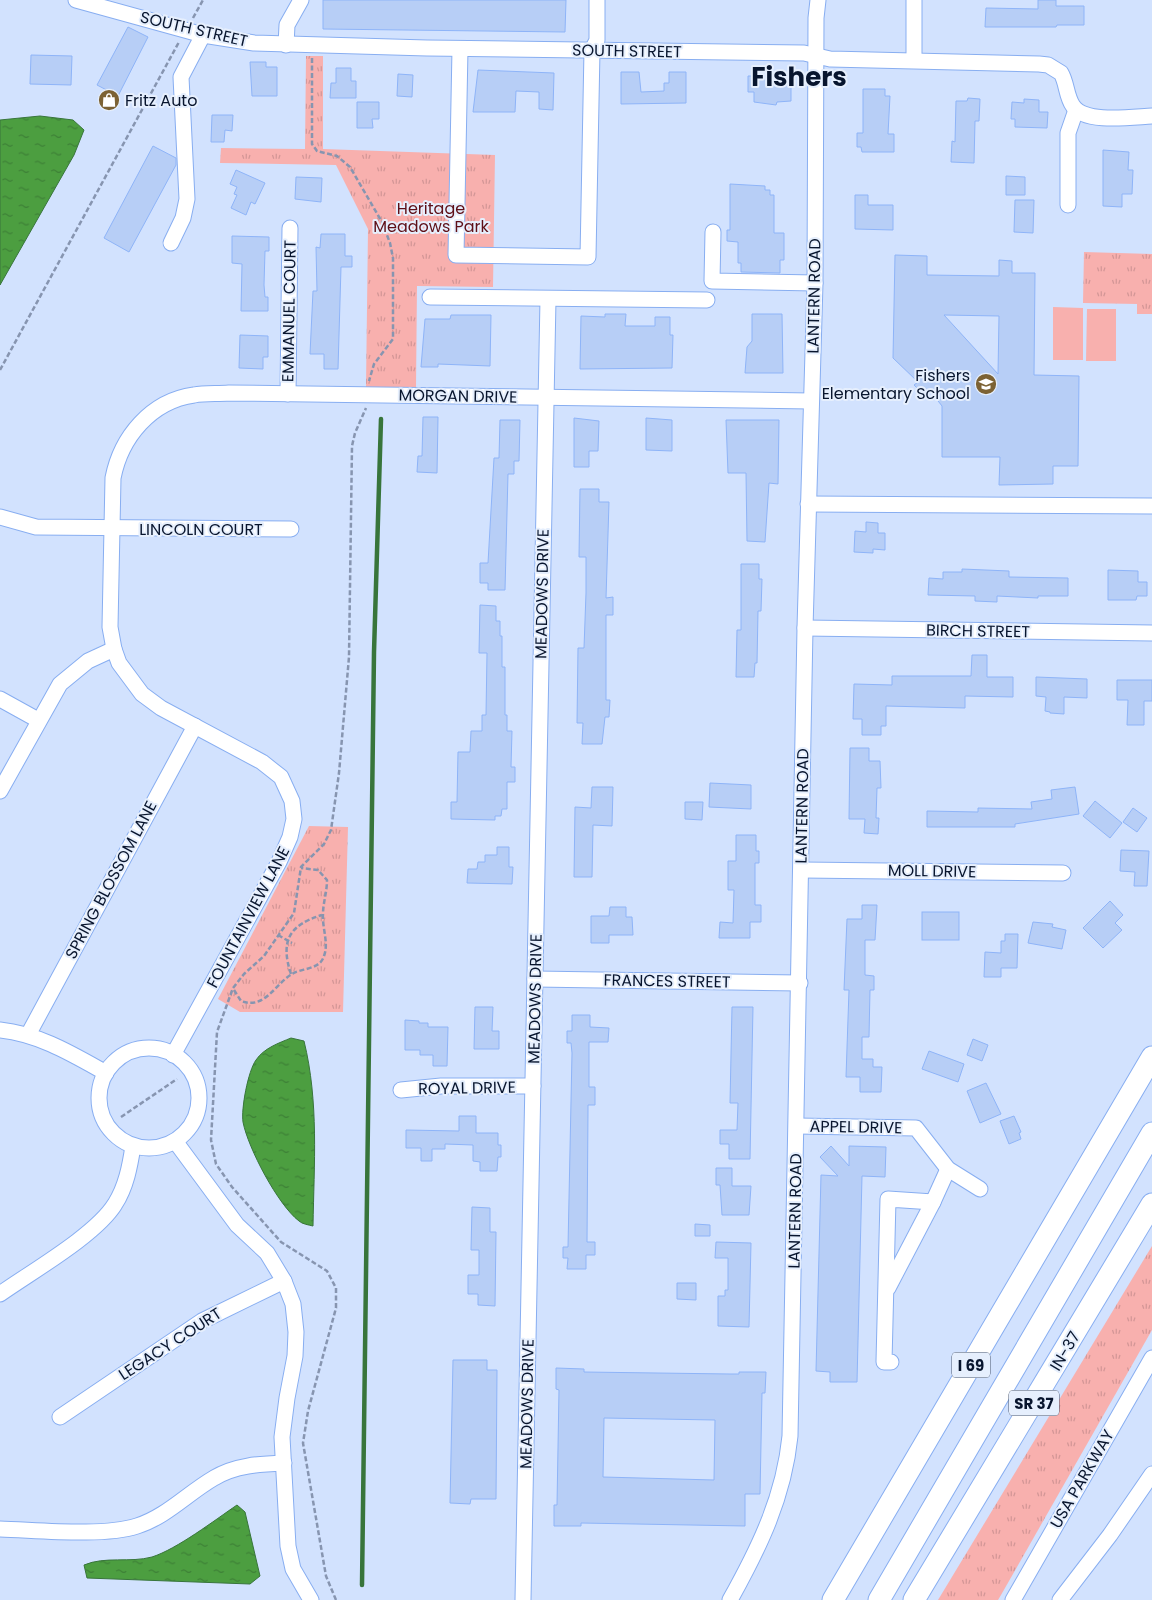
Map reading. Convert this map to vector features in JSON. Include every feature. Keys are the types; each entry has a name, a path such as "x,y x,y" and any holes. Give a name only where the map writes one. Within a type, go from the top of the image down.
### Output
{"highway":[{"path":"1109,1130 1152,1046"},
{"name":"I 69","path":"833,1600 1152,1057"},
{"name":"I 69","path":"879,1600 1152,1133"},
{"name":"IN-37","path":"914,1600 1152,1204"}],"street":[{"name":"SOUTH STREET","path":"76,0 203,35 254,44 460,49 804,53 830,59 1048,65 1061,73 1076,110"},
{"path":"286,45 287,25 301,0"},
{"path":"460,49 456,256 588,257 592,50 596,40 597,0"},
{"name":"LANTERN ROAD","path":"730,1600 761,1542 780,1491 788,1453 793,1368 805,628 815,283 818,0"},
{"path":"914,0 914,60"},
{"path":"171,243 183,218 187,199 182,77 203,35"},
{"path":"1068,205 1068,133 1076,110 1088,116 1152,116"},
{"name":"EMMANUEL COURT","path":"288,394 290,228"},
{"path":"713,232 712,281 815,283"},
{"path":"430,297 707,300"},
{"name":"MEADOWS DRIVE","path":"523,1600 548,299"},
{"name":"MORGAN DRIVE","path":"124,444 148,415 171,402 193,395 288,394 811,402"},
{"name":"FOUNTAINVIEW LANE","path":"124,444 116,464 111,528 110,627 119,664 136,688 161,708 272,769 287,788 292,801 294,819 290,837 280,862 173,1055"},
{"path":"808,504 1152,506"},
{"name":"LINCOLN COURT","path":"0,517 36,527 291,529"},
{"name":"BIRCH STREET","path":"805,628 1152,633"},
{"path":"0,791 38,720 60,684 88,660 114,649"},
{"path":"0,699 38,720"},
{"name":"SPRING BLOSSOM LANE","path":"28,1034 195,726"},
{"name":"MOLL DRIVE","path":"802,870 1063,872"},
{"name":"FRANCES STREET","path":"535,979 800,983"},
{"path":"0,1030 28,1034 55,1045 106,1072"},
{"path":"154,1049 173,1055 188,1067 197,1083 199,1102 194,1120 183,1136 175,1141 150,1148 133,1146 111,1131 102,1116 100,1089 106,1072 118,1058 135,1050 154,1049"},
{"name":"ROYAL DRIVE","path":"402,1090 441,1086 533,1086"},
{"name":"APPEL DRIVE","path":"797,1126 916,1128 948,1169"},
{"path":"175,1141 237,1224 267,1253 284,1281 293,1304 296,1332 295,1356 283,1425 284,1463 291,1560 301,1586 311,1600"},
{"path":"0,1294 91,1230 110,1212 126,1180 133,1146"},
{"path":"886,1292 948,1169 980,1189"},
{"path":"890,1362 884,1362 888,1199 933,1202"},
{"name":"LEGACY COURT","path":"60,1417 202,1321 284,1281"},
{"name":"USA PARKWAY","path":"1013,1600 1152,1358"},
{"path":"0,1529 109,1531 130,1528 162,1514 224,1473 245,1466 284,1463"},
{"path":"1060,1600 1110,1535 1152,1474"}],"path":[{"path":"192,19 203,0"},
{"path":"0,370 179,43"},
{"path":"312,45 311,139 314,148 325,154 337,156 350,167 382,222 392,251 393,339 374,364 368,386"},
{"path":"336,1600 326,1576 303,1443 308,1411 336,1308 336,1288 327,1271 281,1242 222,1173 213,1154 211,1140 216,1039 233,988 244,974 264,956 295,909 301,868 329,836 335,810 349,657 352,446 355,433 364,417 367,404"},
{"path":"233,988 241,1001 255,1002 271,994 291,974 316,966 324,958 326,943 322,915 327,880 318,870 301,868"},
{"path":"291,974 285,957 287,940 297,927 322,915"},
{"path":"278,935 292,942"},
{"path":"121,1117 177,1079"}],"green space":[{"name":"Heritage Meadows Park","path":"306,56 323,56 323,149 495,155 493,287 417,286 416,387 366,387 368,229 336,165 220,163 221,148 305,149"},
{"path":"1084,252 1152,254 1152,314 1137,314 1137,304 1083,303"},
{"path":"1053,307 1083,308 1083,360 1053,360"},
{"path":"1087,309 1116,309 1116,361 1086,361"},
{"path":"309,826 348,827 343,1012 240,1012 218,999"},
{"path":"1152,1246 1152,1330 998,1600 938,1600"}],"water":[{"path":"40,116 73,120 84,130 74,155 0,285 0,120"},
{"path":"291,1038 304,1041 312,1087 315,1156 313,1226 299,1221 273,1190 257,1161 243,1122 246,1090 253,1065 267,1049"},
{"path":"237,1505 245,1512 260,1576 250,1584 87,1578 84,1565 100,1561 135,1560 152,1557 184,1541"}],"building":[{"path":"323,0 566,0 565,32 323,29"},
{"path":"1038,0 1056,0 1056,6 1084,6 1084,25 985,27 986,8 1038,9"},
{"path":"128,27 148,37 118,96 97,85"},
{"path":"31,55 72,56 71,85 30,84"},
{"path":"250,62 266,62 266,67 277,67 277,96 252,96"},
{"path":"336,68 351,68 351,81 356,81 356,98 330,98 331,83 336,83"},
{"path":"478,70 554,73 553,110 539,109 539,92 516,91 515,112 473,112"},
{"path":"621,72 639,72 641,92 664,91 664,83 669,83 669,72 686,72 686,103 621,104"},
{"path":"398,74 413,75 412,97 397,96"},
{"path":"748,76 770,76 770,84 791,85 791,101 777,102 776,105 754,102 754,92 748,92"},
{"path":"863,89 885,89 885,96 890,96 888,134 894,134 894,152 862,152 861,147 857,147 857,133 863,133"},
{"path":"968,98 980,99 979,121 975,121 974,163 951,162 952,141 955,142 956,101 967,101"},
{"path":"1024,99 1039,100 1039,112 1048,112 1047,128 1015,127 1015,119 1011,119 1012,102 1024,103"},
{"path":"357,102 379,102 379,119 372,119 373,128 357,128"},
{"path":"212,115 233,115 232,131 225,130 224,142 211,142"},
{"path":"153,146 176,158 176,165 129,252 104,238"},
{"path":"1103,150 1129,152 1128,170 1133,170 1132,194 1122,194 1122,207 1103,206"},
{"path":"236,170 265,183 255,204 251,202 246,215 231,208 237,195 234,194 237,187 230,184"},
{"path":"1006,176 1025,177 1025,195 1006,195"},
{"path":"296,177 322,178 321,202 295,199"},
{"path":"730,184 765,186 765,190 770,190 770,195 774,195 774,233 784,233 784,260 780,260 780,273 741,272 741,263 738,263 738,242 727,241 727,230 730,230"},
{"path":"855,195 868,195 868,205 893,205 893,230 855,229"},
{"path":"1015,200 1034,200 1033,233 1014,232"},
{"path":"321,234 345,234 345,256 352,256 352,267 341,267 338,369 324,369 324,354 310,354 313,291 317,291 316,247 320,248"},
{"path":"232,236 269,237 269,251 265,251 264,285 265,297 268,297 268,311 241,311 242,264 232,263"},
{"name":"Fishers Elementary School","path":"895,255 927,256 927,275 999,276 999,260 1012,261 1012,273 1035,273 1034,375 1079,376 1078,466 1053,466 1053,484 999,485 1000,457 942,457 942,406 931,392 926,396 920,391 914,385 918,382 893,358","holes":["944,315 999,316 998,374"]},
{"path":"605,314 626,314 625,326 655,326 655,317 670,317 670,335 673,335 672,368 580,369 581,316 605,317"},
{"path":"752,314 782,314 783,373 745,373 747,347 752,341"},
{"path":"451,315 491,315 490,366 438,364 438,367 421,367 425,319 450,319"},
{"path":"240,335 268,336 268,357 263,357 263,369 239,368"},
{"path":"423,417 438,417 437,473 417,472 418,456 422,456"},
{"path":"574,418 599,421 598,451 589,451 589,467 574,467"},
{"path":"646,418 672,420 672,451 646,450"},
{"path":"500,420 520,420 519,461 514,461 514,474 508,474 505,590 488,590 488,583 480,583 480,563 488,563 494,458 499,458"},
{"path":"726,420 779,420 778,484 769,483 765,542 747,541 746,473 728,473"},
{"path":"580,489 599,489 599,502 609,502 606,598 613,597 613,615 606,615 606,700 610,700 609,717 605,717 602,744 582,744 583,723 577,723 578,648 584,648 586,593 586,557 579,557"},
{"path":"866,522 878,523 878,533 885,533 885,550 873,549 873,553 854,552 855,531 866,532"},
{"path":"741,564 759,564 759,579 762,579 761,611 758,611 757,663 755,663 754,677 736,677 737,630 741,630"},
{"path":"962,569 1009,571 1009,577 1068,578 1068,596 1038,596 1038,598 997,596 997,602 975,601 975,596 928,595 929,578 943,579 943,572 962,572"},
{"path":"1108,570 1138,571 1138,582 1147,582 1147,596 1137,596 1136,600 1108,600"},
{"path":"480,605 496,606 496,621 500,621 502,667 505,667 505,715 507,715 507,731 512,731 511,767 515,767 515,782 507,782 507,809 502,809 501,816 495,816 495,820 451,819 451,802 457,802 458,752 470,752 471,731 482,731 482,715 486,715 487,653 479,653"},
{"path":"972,655 987,655 987,677 1013,677 1013,697 965,696 965,708 886,706 886,726 881,726 881,735 862,735 862,719 853,719 854,684 892,685 892,676 971,676"},
{"path":"1036,677 1087,679 1087,698 1064,697 1064,714 1045,711 1046,697 1036,696"},
{"path":"1117,680 1152,680 1152,701 1144,701 1144,725 1127,725 1128,700 1117,700"},
{"path":"850,748 869,748 869,761 880,761 881,788 877,788 876,818 879,818 878,834 864,833 865,819 849,819"},
{"path":"710,783 751,785 751,809 709,807"},
{"path":"592,787 613,787 612,826 593,825 592,877 574,877 575,807 591,808"},
{"path":"1075,787 1079,814 1015,824 1015,827 927,827 927,811 978,812 978,808 1032,809 1031,802 1052,799 1051,790"},
{"path":"1095,801 1122,823 1110,838 1083,816"},
{"path":"685,802 703,802 702,820 685,819"},
{"path":"1133,808 1147,818 1137,832 1123,822"},
{"path":"736,835 756,835 756,851 759,851 759,863 755,863 755,905 761,905 761,922 750,922 750,938 719,938 720,922 733,923 734,890 728,890 728,861 736,861"},
{"path":"497,847 509,847 509,867 513,867 512,884 467,883 468,869 477,869 478,862 485,862 485,855 497,855"},
{"path":"1121,850 1149,851 1147,886 1134,886 1135,872 1120,871"},
{"path":"1110,901 1123,915 1115,923 1122,930 1103,948 1083,928"},
{"path":"862,905 877,905 875,940 865,940 865,975 874,976 874,990 870,990 869,1037 862,1037 862,1059 873,1059 873,1067 882,1067 881,1092 860,1092 860,1077 846,1077 849,990 844,990 847,919 862,919"},
{"path":"610,907 626,907 626,917 632,917 633,935 609,935 609,943 591,943 591,916 609,916"},
{"path":"922,912 959,912 959,940 922,940"},
{"path":"1033,922 1053,924 1052,927 1066,930 1062,949 1028,943"},
{"path":"1005,934 1018,934 1017,968 1001,968 1001,977 984,977 985,952 1001,953 1001,941 1005,941"},
{"path":"475,1007 493,1007 492,1031 499,1031 499,1049 474,1049"},
{"path":"732,1007 753,1007 750,1159 729,1159 729,1144 720,1144 720,1130 737,1130 738,1103 730,1103"},
{"path":"572,1015 590,1015 590,1027 609,1028 608,1042 589,1042 589,1087 595,1087 595,1105 588,1105 587,1242 595,1242 595,1255 586,1255 586,1269 567,1269 568,1258 563,1258 563,1247 568,1247 572,1053 571,1043 567,1043 567,1031 572,1031"},
{"path":"405,1020 428,1023 428,1027 448,1027 447,1066 433,1066 433,1055 420,1055 420,1050 405,1050"},
{"path":"973,1039 988,1045 982,1061 967,1055"},
{"path":"929,1051 964,1064 958,1082 922,1069"},
{"path":"986,1083 1001,1114 980,1123 967,1091"},
{"path":"459,1116 476,1116 476,1133 498,1133 501,1157 498,1157 497,1171 480,1171 480,1162 473,1161 473,1145 445,1144 445,1149 432,1149 432,1161 421,1161 421,1148 406,1148 406,1130 459,1131"},
{"path":"1014,1116 1021,1132 1019,1133 1021,1139 1009,1144 1000,1121"},
{"path":"831,1146 849,1166 849,1146 886,1147 885,1177 862,1176 857,1382 830,1382 830,1372 816,1371 821,1175 838,1176 820,1157"},
{"path":"716,1168 732,1168 732,1186 751,1186 749,1215 722,1215 720,1185 716,1185"},
{"path":"472,1207 490,1208 490,1232 496,1232 495,1306 478,1305 478,1294 468,1294 468,1275 479,1275 479,1250 471,1250"},
{"path":"695,1224 710,1225 710,1236 695,1236"},
{"path":"716,1242 751,1243 749,1327 718,1326 718,1296 725,1296 725,1290 728,1290 728,1258 715,1258"},
{"path":"677,1283 696,1283 696,1300 677,1299"},
{"path":"453,1360 487,1360 487,1370 497,1370 496,1499 471,1499 470,1504 450,1503"},
{"path":"556,1368 584,1369 584,1372 739,1374 739,1372 766,1372 765,1393 762,1393 760,1494 745,1494 745,1526 581,1523 581,1526 554,1526 554,1505 557,1505 559,1390 556,1389","holes":["604,1418 715,1420 714,1480 603,1477"]}],"waterway":[{"path":"362,1585 374,652 381,419"}],"place":[{"name":"Fritz Auto","path":"109,100"},
{"name":"Fishers Elementary School","path":"986,384"}],"district":[{"name":"Fishers","path":"799,77"}]}
